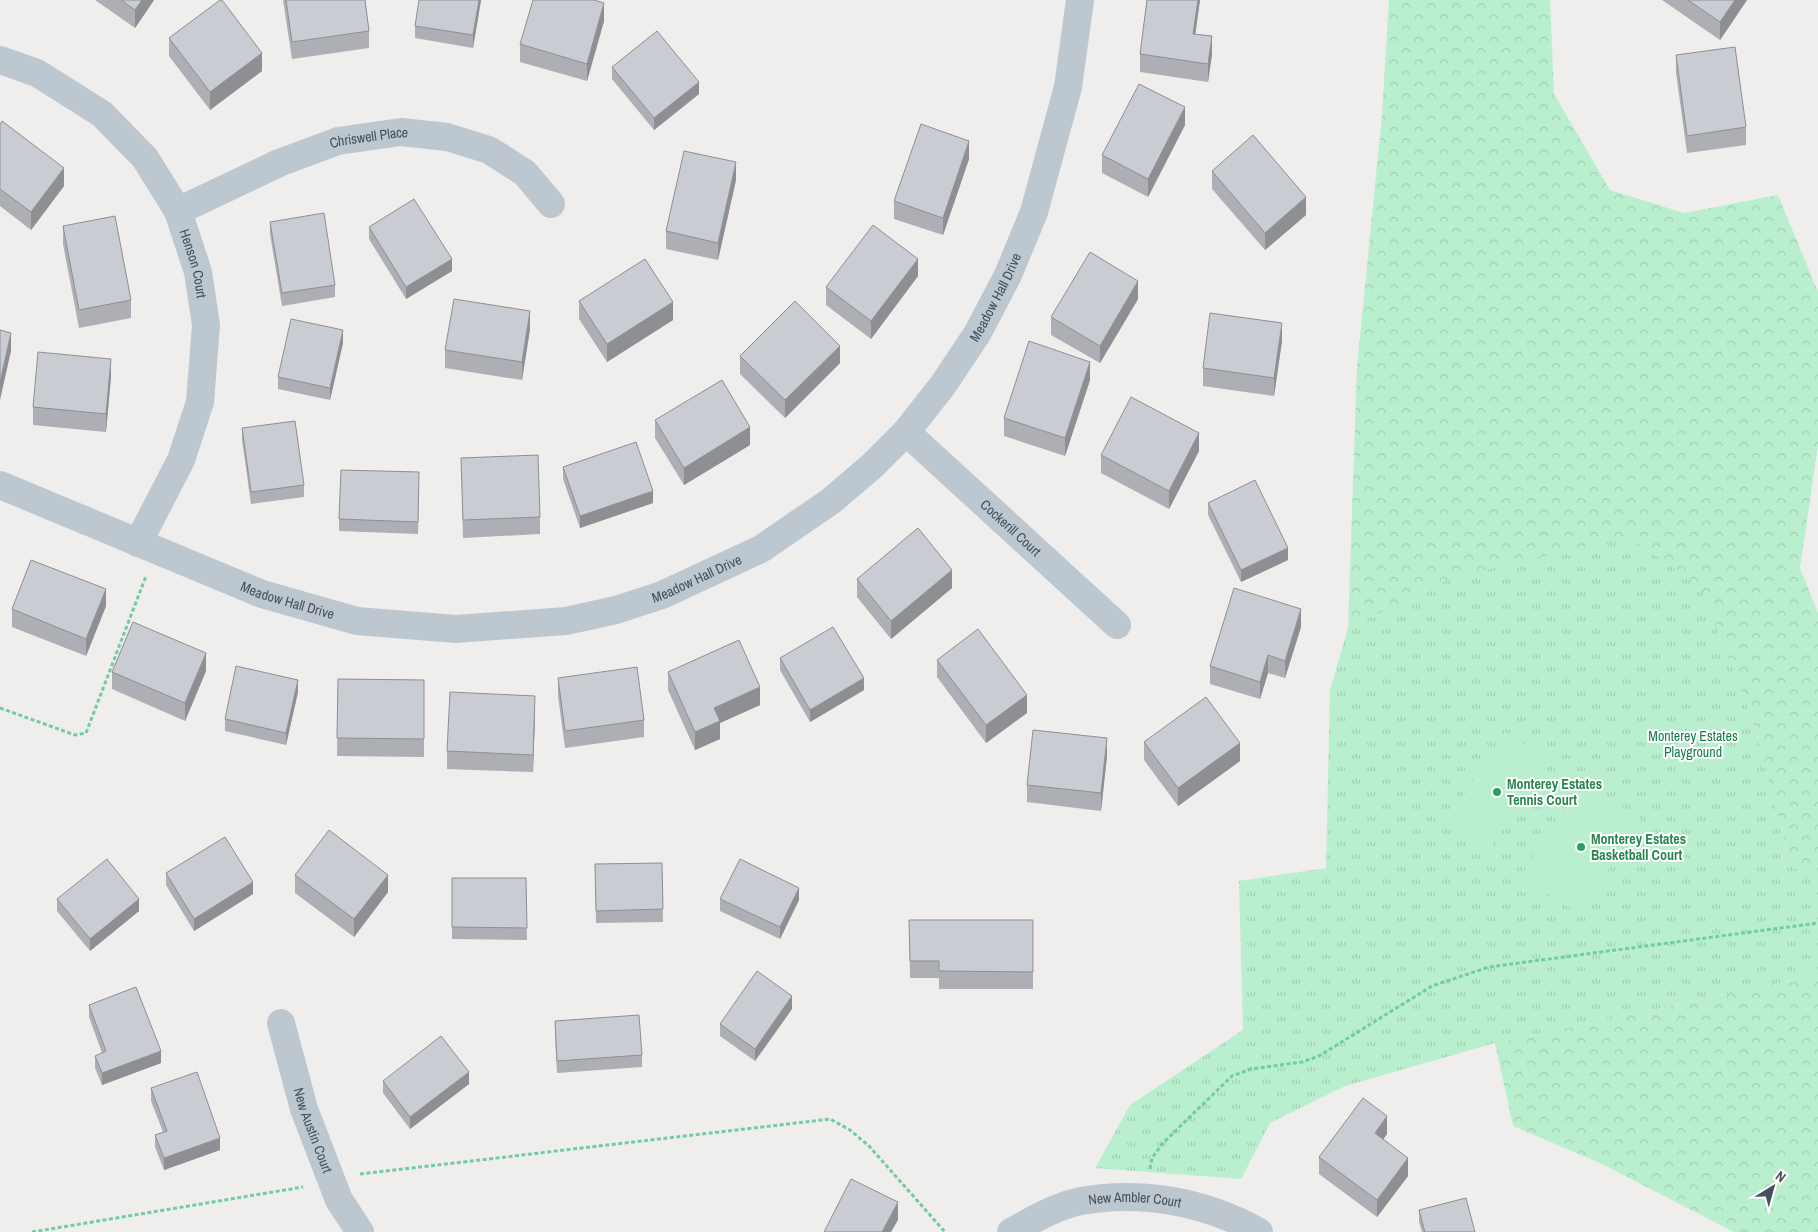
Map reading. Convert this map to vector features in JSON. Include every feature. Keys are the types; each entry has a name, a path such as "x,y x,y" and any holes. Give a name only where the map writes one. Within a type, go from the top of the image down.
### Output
{"street":[{"name":"Meadow Hall Drive","path":"0,485 16,490 262,594 357,621 456,629 566,621 616,610 662,594 761,549 831,501 872,466 906,432 943,385 977,334 1008,275 1030,221 1068,87 1080,0"},
{"name":"Henson Court","path":"0,60 36,73 102,114 145,158 178,211 198,272 206,324 200,402 181,460 147,546"},
{"name":"Chriswell Place","path":"178,211 279,163 338,141 401,132 448,138 489,150 525,173 551,204"},
{"name":"Cockerill Court","path":"906,432 1117,625"},
{"name":"New Austin Court","path":"280,1023 304,1109 339,1200 360,1232"},
{"name":"New Ambler Court","path":"1011,1232 1053,1210 1081,1202 1138,1196 1167,1199 1218,1213 1259,1232"}],"path":[{"path":"0,708 75,735 86,733 147,546"},
{"path":"1147,1197 1152,1158 1163,1143 1232,1076 1251,1069 1302,1062 1319,1056 1432,986 1489,967 1818,923"},
{"path":"32,1232 296,1189 363,1173 830,1119 850,1130 869,1146 945,1232"}],"green space":[{"path":"1389,0 1550,0 1554,94 1610,190 1684,213 1778,195 1818,292 1818,445 1800,568 1818,613 1818,866 1793,872 1752,719 1348,628 1357,367 1382,115"},
{"name":"Monterey Estates Playground","path":"1628,537 1699,585 1752,719 1793,872 1818,866 1818,975 1495,1043 1345,1086 1270,1123 1241,1179 1095,1168 1130,1105 1243,1030 1239,881 1326,868 1330,690 1348,628 1451,578"},
{"name":"Monterey Estates Tennis Court","path":"1505,732 1549,760 1488,852 1445,823"},
{"name":"Monterey Estates Basketball Court","path":"1583,781 1641,819 1579,914 1521,876"},
{"path":"1818,975 1818,1232 1734,1232 1600,1163 1513,1126 1495,1043"}],"building":[{"path":"121,0 142,0 135,10"},
{"path":"222,0 262,53 210,92 169,38"},
{"path":"286,0 365,0 369,31 292,42"},
{"path":"419,0 479,0 473,35 415,26"},
{"path":"533,0 594,0 604,3 587,64 520,44"},
{"path":"1147,0 1198,0 1193,34 1212,36 1208,64 1140,54"},
{"path":"1688,0 1735,0 1720,22"},
{"path":"657,31 699,82 654,118 612,67"},
{"path":"1735,47 1746,127 1687,136 1676,55"},
{"path":"1139,84 1185,107 1148,179 1102,155"},
{"path":"2,121 64,168 31,212 0,189 0,125"},
{"path":"921,124 969,141 943,218 894,201"},
{"path":"1253,135 1306,197 1265,233 1212,171"},
{"path":"684,151 736,162 718,243 666,231"},
{"path":"414,199 452,259 406,287 369,227"},
{"path":"324,213 335,285 282,293 270,222"},
{"path":"115,216 131,300 79,310 63,226"},
{"path":"873,225 918,259 871,321 826,287"},
{"path":"1090,252 1138,281 1100,346 1051,317"},
{"path":"645,259 673,302 607,344 579,301"},
{"path":"454,299 530,311 522,362 445,350"},
{"path":"795,301 840,346 785,400 740,356"},
{"path":"1210,313 1282,323 1274,378 1203,368"},
{"path":"291,319 343,330 330,388 278,377"},
{"path":"0,330 11,333 0,382"},
{"path":"1029,341 1090,362 1065,438 1004,418"},
{"path":"38,352 111,359 106,414 33,407"},
{"path":"722,380 750,427 684,468 655,420"},
{"path":"1131,397 1199,433 1169,491 1101,455"},
{"path":"295,421 304,485 251,492 242,428"},
{"path":"636,442 653,491 580,516 563,467"},
{"path":"538,455 540,517 463,520 461,458"},
{"path":"341,470 419,472 418,522 339,519"},
{"path":"1255,480 1288,548 1241,570 1208,503"},
{"path":"918,528 952,570 891,621 857,579"},
{"path":"31,560 106,589 86,639 12,609"},
{"path":"1234,588 1301,609 1285,661 1268,655 1260,682 1210,666"},
{"path":"133,622 206,653 185,703 112,672"},
{"path":"833,627 864,678 810,710 780,658"},
{"path":"978,629 1027,695 986,725 937,660"},
{"path":"739,640 760,687 714,708 720,721 695,732 668,672"},
{"path":"236,666 298,680 286,733 225,719"},
{"path":"637,667 644,720 565,731 558,678"},
{"path":"338,679 424,680 424,739 337,738"},
{"path":"450,692 535,696 533,755 447,751"},
{"path":"1206,697 1240,743 1178,788 1144,742"},
{"path":"1033,730 1107,738 1101,793 1027,785"},
{"path":"329,830 388,875 354,919 295,875"},
{"path":"225,837 253,882 194,919 166,873"},
{"path":"107,859 139,899 90,939 57,899"},
{"path":"740,859 799,888 780,927 720,899"},
{"path":"662,863 663,909 596,911 595,864"},
{"path":"452,878 526,878 527,928 452,927"},
{"path":"909,920 1033,920 1033,972 939,971 939,961 910,961"},
{"path":"757,971 792,996 755,1049 720,1024"},
{"path":"136,987 161,1051 102,1073 95,1056 106,1051 89,1005"},
{"path":"639,1015 642,1055 557,1061 555,1021"},
{"path":"441,1036 469,1072 410,1117 383,1081"},
{"path":"197,1072 220,1138 164,1158 155,1135 167,1131 151,1088"},
{"path":"1363,1098 1387,1116 1375,1133 1408,1158 1377,1200 1319,1157"},
{"path":"851,1179 898,1202 882,1232 824,1232"},
{"path":"1466,1198 1475,1232 1425,1232 1419,1210"}],"place":[{"name":"Monterey Estates Tennis Court","path":"1497,792"},
{"name":"Monterey Estates Basketball Court","path":"1581,847"}]}
